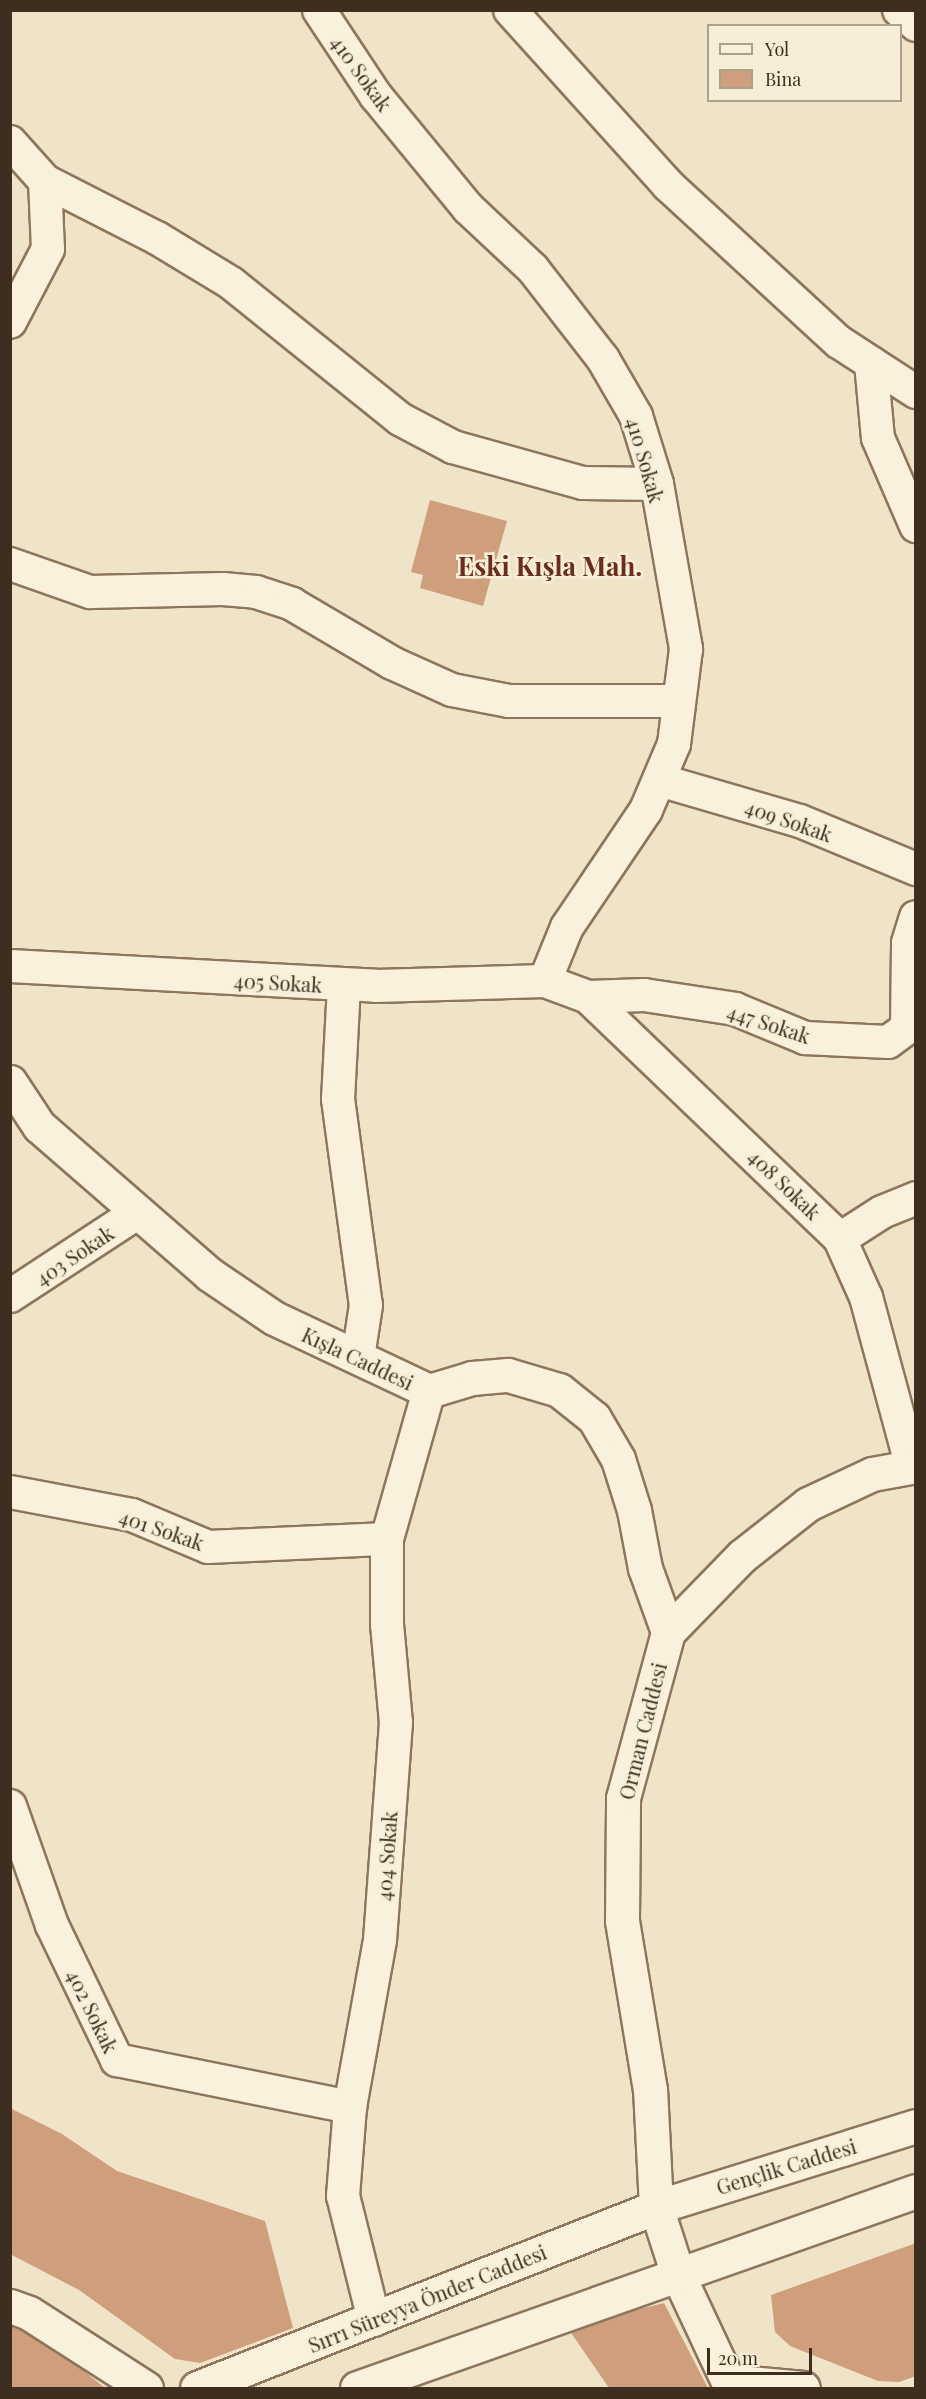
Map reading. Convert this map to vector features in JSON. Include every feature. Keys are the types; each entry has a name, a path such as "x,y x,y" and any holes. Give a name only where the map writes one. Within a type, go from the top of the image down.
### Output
{"street":[{"name":"410 Sokak","path":"319,10 376,96 468,208 533,268 603,359 636,416 657,484 686,649 674,744 646,810 567,927 545,981"},
{"path":"510,10 668,185 839,342 915,392"},
{"path":"899,10 915,25"},
{"path":"10,142 45,181 157,238 231,283 400,419 453,447 583,483 657,484"},
{"path":"10,322 48,249 45,181"},
{"path":"871,363 878,438 915,526"},
{"path":"10,564 90,592 223,589 256,592 292,604 392,663 452,690 509,701 679,701"},
{"name":"409 Sokak","path":"659,780 800,821 915,869"},
{"name":"447 Sokak","path":"588,997 644,995 735,1009 805,1038 888,1042 907,1028 908,943 915,917"},
{"name":"405 Sokak","path":"10,966 344,985 545,981"},
{"name":"408 Sokak","path":"545,981 588,997 840,1239 866,1297 914,1466"},
{"path":"344,985 338,1099 366,1305 358,1357"},
{"name":"Kışla Caddesi","path":"10,1082 39,1126 209,1274 274,1318 429,1391 472,1377 508,1375 559,1390 594,1418 618,1460 634,1510 645,1568 668,1632"},
{"path":"840,1239 882,1212 915,1198"},
{"name":"403 Sokak","path":"10,1296 137,1213"},
{"name":"404 Sokak","path":"374,2320 343,2196 350,2107 380,1940 396,1724 387,1625 387,1539 429,1391"},
{"name":"Orman Caddesi","path":"730,2385 678,2275 656,2207 650,2090 622,1920 623,1798 668,1632 742,1556 808,1504 872,1474 914,1466"},
{"name":"401 Sokak","path":"10,1492 132,1515 207,1547 387,1539"},
{"name":"402 Sokak","path":"10,1806 52,1925 117,2060 350,2107"},
{"name":"Gençlik Caddesi","path":"656,2207 915,2126"},
{"path":"357,2388 915,2191"},
{"name":"Sırrı Süreyya Önder Caddesi","path":"197,2388 656,2207"},
{"path":"10,2306 29,2313 146,2388"},
{"path":"730,2385 804,2388"}],"building":[{"path":"430,500 507,521 483,606 420,588 423,575 411,572"},
{"path":"10,2108 62,2134 117,2171 265,2221 293,2328 200,2363 175,2359 79,2290 10,2254"},
{"path":"916,2243 916,2376 899,2382 878,2381 790,2346 775,2332 771,2295"},
{"path":"664,2303 708,2388 609,2388 567,2327"},
{"path":"10,2316 23,2322 105,2388 10,2388"}],"district":[{"name":"Eski Kışla Mah.","path":"550,566"}]}
